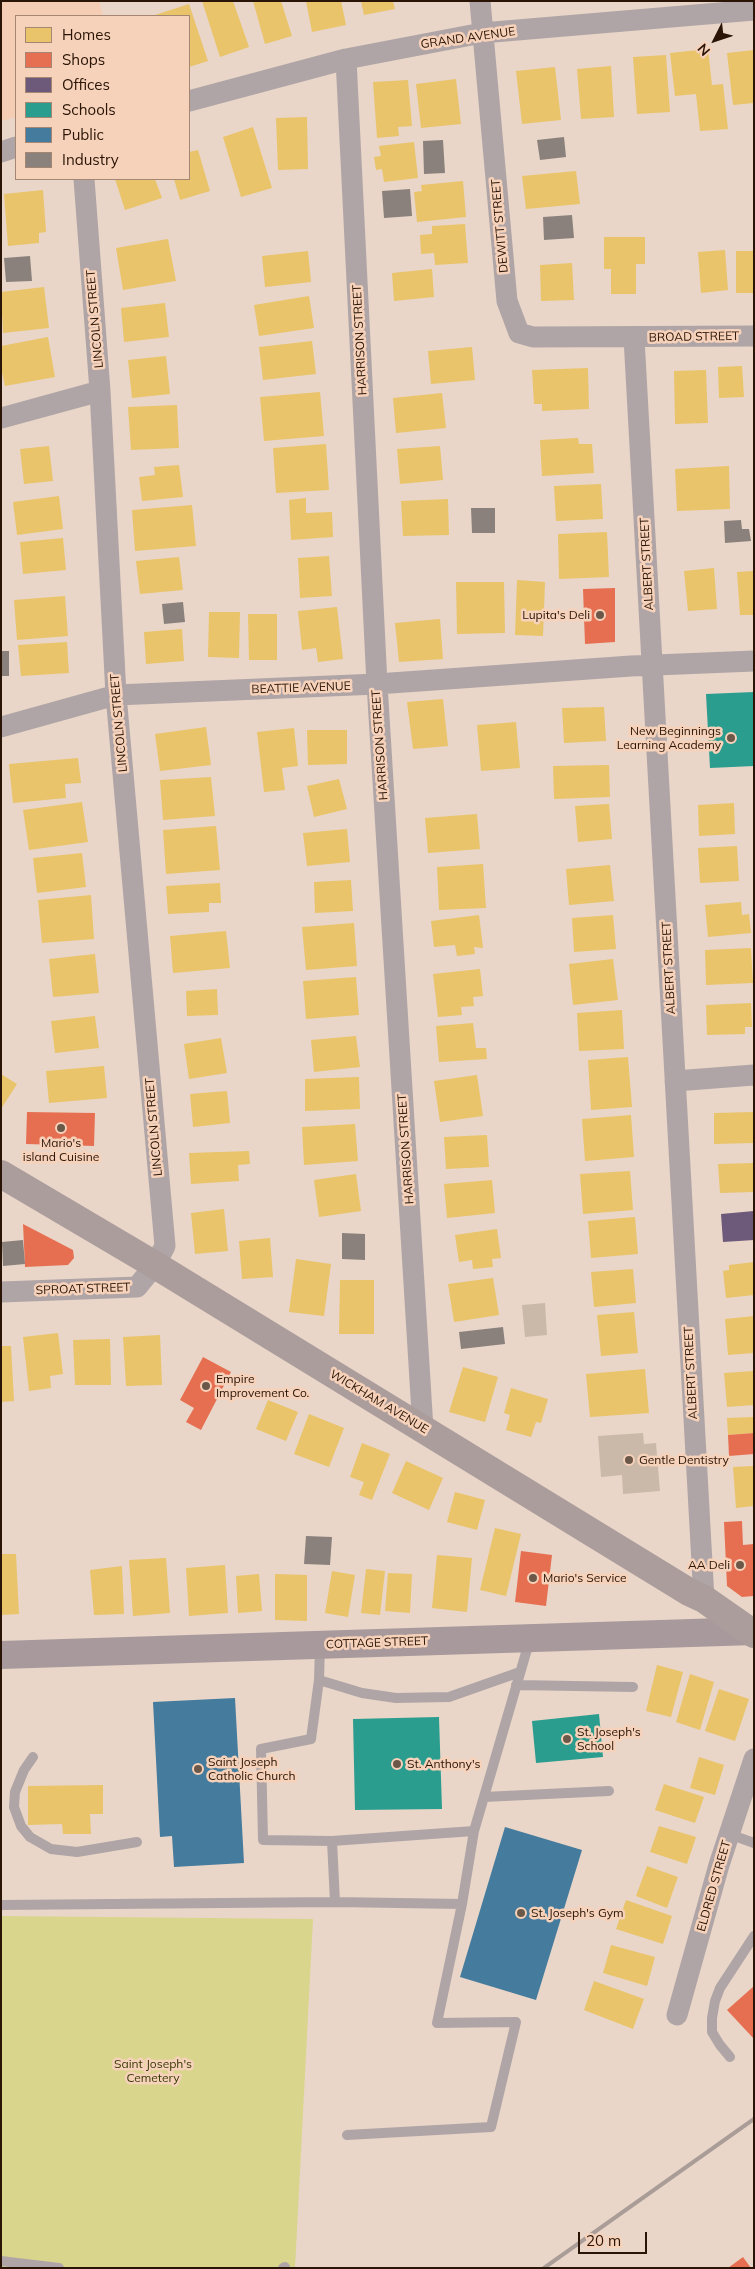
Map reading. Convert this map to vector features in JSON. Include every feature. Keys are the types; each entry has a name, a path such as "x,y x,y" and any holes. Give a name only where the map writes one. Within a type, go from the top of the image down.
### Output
{"main road":[{"name":"WICKHAM AVENUE","path":"1,1174 155,1265 688,1592 704,1599 752,1632"}],"street":[{"name":"DEWITT STREET","path":"480,1 508,301 518,333 532,337 634,338"},
{"name":"GRAND AVENUE","path":"190,101 346,59 482,34 754,10"},
{"name":"HARRISON STREET","path":"346,59 377,684 424,1429"},
{"path":"1,152 15,148"},
{"name":"LINCOLN STREET","path":"84,180 100,391 116,696 164,1246 155,1265"},
{"name":"BROAD STREET","path":"634,338 754,336"},
{"name":"ALBERT STREET","path":"634,338 704,1599"},
{"path":"1,418 100,391"},
{"name":"BEATTIE AVENUE","path":"1,727 116,696 377,684 652,665 754,661"},
{"path":"676,1082 754,1075"},
{"name":"SPROAT STREET","path":"1,1292 137,1287 155,1265"},
{"name":"COTTAGE STREET","path":"1,1655 752,1632"},
{"name":"ELDRED STREET","path":"677,2014 729,1834 754,1759"}],"lane":[{"path":"346,2135 491,2127 516,2022 437,2022 462,1904 474,1831 530,1638"},
{"path":"320,1645 319,1680 311,1739 261,1749 263,1840 332,1841 474,1831"},
{"path":"319,1680 362,1693 396,1698 449,1697 520,1672"},
{"path":"516,1685 633,1687"},
{"path":"33,1757 24,1770 15,1792 14,1807 21,1826 30,1837 51,1849 77,1852 137,1842"},
{"path":"484,1797 609,1791"},
{"path":"729,1834 754,1843"},
{"path":"332,1841 335,1902"},
{"path":"1,1905 335,1902 462,1904"},
{"path":"730,2057 712,2032 715,2001 754,1936"},
{"path":"1,2261 59,2268"}],"shaded area":[{"path":"1,1 99,1 103,15 15,15 15,117 1,121"}],"green space":[{"name":"Saint Joseph's Cemetery","path":"1,1916 313,1919 295,2268 1,2268"}],"building: Homes":[{"path":"202,1 233,1 249,47 220,57"},
{"path":"253,1 281,1 292,36 265,44"},
{"path":"306,1 341,1 346,25 312,32"},
{"path":"361,1 393,1 395,9 364,15"},
{"path":"189,4 208,61 190,67 190,15 155,15"},
{"path":"708,49 712,85 723,84 728,129 700,131 696,94 675,96 670,53"},
{"path":"754,50 754,103 733,105 727,53"},
{"path":"666,55 670,112 637,114 633,57"},
{"path":"611,66 614,117 581,119 577,69"},
{"path":"555,67 561,120 522,124 516,71"},
{"path":"456,79 461,124 421,128 416,84"},
{"path":"408,80 412,126 398,127 399,136 377,138 373,82"},
{"path":"307,117 308,169 278,170 276,118"},
{"path":"253,127 272,188 241,197 223,137"},
{"path":"414,142 418,178 384,182 382,169 376,170 374,157 381,156 379,146"},
{"path":"198,150 210,191 180,200 174,180 190,180 190,152"},
{"path":"576,171 580,204 526,209 522,176"},
{"path":"115,180 155,180 162,198 125,210"},
{"path":"463,181 466,217 417,222 414,192 422,191 421,185"},
{"path":"43,190 46,232 39,233 39,243 8,246 4,194"},
{"path":"465,224 468,263 435,265 434,253 421,254 420,235 432,234 432,226"},
{"path":"604,237 645,237 645,264 636,264 636,294 611,294 611,269 604,269"},
{"path":"168,239 176,281 123,290 116,248"},
{"path":"725,250 728,290 701,293 698,252"},
{"path":"308,251 311,282 265,287 262,256"},
{"path":"736,251 754,251 754,293 736,293"},
{"path":"572,263 574,300 541,301 540,265"},
{"path":"432,269 434,297 394,301 392,273"},
{"path":"44,287 49,328 3,333 1,292"},
{"path":"309,296 314,328 259,336 254,305"},
{"path":"165,303 169,337 124,342 121,308"},
{"path":"48,337 55,377 5,386 1,368 1,346"},
{"path":"312,341 316,374 263,380 259,347"},
{"path":"472,347 475,380 431,384 428,351"},
{"path":"166,356 170,394 132,398 128,360"},
{"path":"742,366 744,397 719,398 718,367"},
{"path":"588,368 589,409 542,411 542,404 534,404 532,370"},
{"path":"706,370 708,423 675,424 674,371"},
{"path":"320,392 324,436 264,441 260,397"},
{"path":"442,393 446,428 396,433 393,398"},
{"path":"177,405 179,448 131,450 128,407"},
{"path":"578,438 579,444 592,444 594,473 542,476 540,440"},
{"path":"326,444 329,490 276,493 273,448"},
{"path":"49,446 53,481 24,484 20,449"},
{"path":"440,446 443,480 400,484 397,449"},
{"path":"179,465 183,497 142,501 139,477 155,475 154,467"},
{"path":"729,466 730,509 677,511 675,469"},
{"path":"601,484 603,519 556,521 554,486"},
{"path":"59,496 63,529 17,535 13,502"},
{"path":"306,498 306,513 332,512 333,537 291,540 289,500"},
{"path":"448,499 449,535 403,536 401,501"},
{"path":"192,505 196,546 135,551 132,510"},
{"path":"607,532 609,577 559,579 558,534"},
{"path":"63,538 66,570 23,574 20,542"},
{"path":"329,556 332,596 300,598 298,558"},
{"path":"179,557 183,590 140,594 136,561"},
{"path":"714,568 717,609 688,611 684,571"},
{"path":"754,571 754,615 740,615 737,572"},
{"path":"517,580 545,582 543,636 515,635"},
{"path":"456,582 504,582 505,633 457,634"},
{"path":"65,596 68,636 17,640 14,600"},
{"path":"337,607 343,659 318,662 316,648 302,650 298,611"},
{"path":"209,612 240,612 239,658 208,657"},
{"path":"248,614 277,614 277,660 249,660"},
{"path":"440,619 443,659 399,662 395,623"},
{"path":"182,629 184,661 146,664 144,632"},
{"path":"67,642 69,673 21,676 18,645"},
{"path":"443,699 448,746 413,749 407,702"},
{"path":"604,707 606,741 564,743 562,708"},
{"path":"516,722 520,768 481,771 477,725"},
{"path":"206,727 211,765 160,771 155,734"},
{"path":"294,728 298,766 282,768 285,790 264,792 257,732"},
{"path":"307,730 347,730 347,764 308,765"},
{"path":"78,758 81,783 65,784 66,798 13,803 9,764"},
{"path":"609,765 610,797 554,799 553,766"},
{"path":"211,777 215,816 163,820 160,780"},
{"path":"339,779 347,809 314,817 307,786"},
{"path":"82,802 88,842 29,850 23,810"},
{"path":"734,803 735,834 699,836 698,805"},
{"path":"609,804 612,839 578,842 575,806"},
{"path":"477,814 480,849 428,853 425,818"},
{"path":"216,826 220,870 166,874 163,830"},
{"path":"347,829 350,862 307,866 303,833"},
{"path":"737,846 739,881 700,883 698,848"},
{"path":"82,853 86,887 37,893 33,858"},
{"path":"483,864 486,908 439,910 437,867"},
{"path":"610,865 614,901 569,905 566,869"},
{"path":"351,880 353,911 315,913 314,882"},
{"path":"220,883 221,903 209,903 209,912 168,914 166,886"},
{"path":"91,895 94,939 42,943 38,900"},
{"path":"741,902 742,915 749,914 751,933 708,937 705,905"},
{"path":"479,915 483,948 474,947 475,954 457,956 455,945 434,947 431,921"},
{"path":"613,915 616,949 574,952 572,918"},
{"path":"354,923 357,966 306,970 302,927"},
{"path":"226,931 230,968 173,973 170,936"},
{"path":"751,948 753,983 706,985 705,950"},
{"path":"95,954 99,993 53,997 49,959"},
{"path":"613,959 618,1000 573,1005 569,964"},
{"path":"480,969 483,996 473,997 474,1006 461,1007 462,1015 438,1017 433,974"},
{"path":"356,977 359,1015 306,1019 303,981"},
{"path":"217,989 218,1015 187,1016 186,991"},
{"path":"751,1003 752,1027 745,1027 745,1034 707,1035 706,1005"},
{"path":"622,1010 624,1049 579,1051 577,1013"},
{"path":"95,1016 99,1048 55,1053 51,1021"},
{"path":"473,1023 476,1048 486,1048 487,1059 439,1062 436,1026"},
{"path":"356,1036 360,1067 314,1072 311,1040"},
{"path":"221,1038 227,1073 189,1079 184,1044"},
{"path":"628,1057 632,1107 591,1110 588,1060"},
{"path":"104,1066 107,1098 49,1103 46,1071"},
{"path":"1,1074 17,1084 1,1109"},
{"path":"477,1075 483,1116 440,1122 434,1081"},
{"path":"359,1077 360,1109 305,1111 305,1079"},
{"path":"227,1091 230,1123 193,1127 190,1094"},
{"path":"754,1112 754,1143 714,1144 714,1113"},
{"path":"631,1115 634,1157 585,1161 582,1119"},
{"path":"355,1124 358,1161 304,1165 302,1127"},
{"path":"487,1135 489,1167 446,1169 444,1137"},
{"path":"249,1151 250,1164 238,1165 239,1181 191,1184 189,1153"},
{"path":"754,1163 754,1192 720,1193 718,1164"},
{"path":"630,1171 633,1210 583,1214 580,1174"},
{"path":"356,1174 361,1211 319,1217 314,1180"},
{"path":"492,1180 495,1213 447,1218 444,1184"},
{"path":"224,1209 228,1251 195,1254 191,1213"},
{"path":"635,1217 638,1254 591,1258 588,1221"},
{"path":"497,1229 501,1258 492,1259 493,1267 473,1269 472,1260 459,1262 455,1235"},
{"path":"270,1238 273,1277 242,1279 239,1241"},
{"path":"296,1259 331,1264 324,1316 289,1312"},
{"path":"754,1262 754,1295 726,1298 723,1271 729,1270 729,1265"},
{"path":"633,1269 636,1303 594,1307 591,1272"},
{"path":"493,1278 499,1315 454,1322 448,1284"},
{"path":"340,1280 374,1280 374,1334 339,1334"},
{"path":"634,1312 638,1353 601,1356 597,1315"},
{"path":"754,1316 754,1353 728,1355 725,1319"},
{"path":"58,1333 63,1374 50,1376 51,1388 29,1391 23,1337"},
{"path":"160,1335 162,1385 126,1386 123,1337"},
{"path":"110,1339 111,1385 75,1385 73,1340"},
{"path":"1,1346 11,1346 14,1401 1,1402"},
{"path":"463,1367 498,1377 485,1422 449,1412"},
{"path":"645,1369 649,1413 590,1417 586,1374"},
{"path":"754,1371 754,1405 727,1407 724,1373"},
{"path":"511,1388 548,1399 541,1423 536,1422 531,1437 506,1430 510,1415 504,1413"},
{"path":"268,1400 298,1412 286,1441 256,1429"},
{"path":"309,1414 344,1428 329,1467 294,1454"},
{"path":"754,1417 754,1433 728,1435 727,1418"},
{"path":"362,1443 390,1454 372,1500 359,1495 364,1482 350,1477"},
{"path":"406,1461 443,1478 429,1510 392,1493"},
{"path":"754,1466 754,1506 736,1508 733,1467"},
{"path":"455,1492 485,1500 477,1530 447,1522"},
{"path":"495,1528 521,1534 506,1596 480,1590"},
{"path":"1,1554 16,1554 19,1614 1,1615"},
{"path":"437,1555 472,1558 467,1612 432,1608"},
{"path":"166,1558 170,1613 133,1616 129,1560"},
{"path":"225,1565 228,1613 189,1616 186,1568"},
{"path":"122,1566 124,1614 94,1615 90,1570"},
{"path":"366,1569 385,1571 380,1615 361,1613"},
{"path":"332,1571 355,1575 348,1617 325,1613"},
{"path":"388,1573 412,1574 410,1613 385,1611"},
{"path":"259,1574 262,1611 238,1613 236,1576"},
{"path":"275,1574 307,1575 307,1621 275,1620"},
{"path":"657,1665 683,1672 671,1717 646,1711"},
{"path":"690,1674 714,1682 700,1730 676,1722"},
{"path":"719,1689 749,1699 735,1741 705,1731"},
{"path":"699,1757 724,1765 715,1795 690,1788"},
{"path":"664,1784 704,1797 695,1823 655,1810"},
{"path":"103,1785 103,1814 90,1814 91,1834 63,1834 62,1824 28,1825 28,1786"},
{"path":"659,1826 696,1837 687,1864 650,1852"},
{"path":"647,1866 678,1877 667,1908 636,1896"},
{"path":"626,1900 672,1916 663,1944 616,1929"},
{"path":"611,1945 655,1957 647,1986 603,1973"},
{"path":"594,1981 644,1999 633,2029 584,2010"}],"building: Shops":[{"name":"Lupita's Deli","path":"615,588 615,642 585,644 583,589"},
{"name":"Mario's island Cuisine","path":"27,1112 95,1113 94,1146 26,1144"},
{"path":"23,1224 73,1250 74,1258 68,1265 25,1267"},
{"name":"Empire Improvement Co.","path":"203,1357 231,1372 201,1430 186,1422 194,1408 180,1400"},
{"path":"754,1433 754,1454 729,1456 728,1435"},
{"name":"AA Deli","path":"742,1521 743,1545 754,1544 754,1596 742,1597 727,1586 724,1522"},
{"name":"Mario's Service","path":"521,1551 552,1555 546,1606 515,1602"},
{"path":"754,1986 754,2039 727,2010"},
{"path":"743,2257 751,2268 728,2268"}],"building: Offices":[{"path":"754,1211 754,1240 723,1242 721,1214"}],"building: Schools":[{"name":"New Beginnings Learning Academy","path":"754,692 754,766 710,768 706,694"},
{"name":"St. Joseph's School","path":"599,1714 603,1757 536,1763 532,1721"},
{"name":"St. Anthony's","path":"439,1717 442,1809 355,1810 353,1719"}],"building: Public":[{"name":"Saint Joseph Catholic Church","path":"235,1698 244,1863 174,1867 172,1836 160,1837 153,1702"},
{"name":"St. Joseph's Gym","path":"505,1827 582,1850 536,2000 460,1977"}],"building: Industry":[{"path":"564,137 566,157 540,160 537,140"},
{"path":"443,140 445,173 424,174 423,141"},
{"path":"410,189 412,216 384,218 382,191"},
{"path":"572,215 574,238 544,240 543,217"},
{"path":"30,256 32,281 6,282 4,258"},
{"path":"471,508 495,508 495,533 472,533"},
{"path":"741,520 742,529 749,529 751,541 725,543 724,521"},
{"path":"183,602 185,622 164,624 162,604"},
{"path":"1,651 9,651 9,676 1,676"},
{"path":"342,1233 365,1234 365,1260 342,1259"},
{"path":"23,1240 25,1264 3,1266 2,1242"},
{"path":"503,1327 505,1344 461,1349 459,1332"},
{"path":"306,1536 332,1537 330,1565 304,1564"}],"building: Other":[{"path":"545,1303 547,1335 525,1337 522,1305"},
{"name":"Gentle Dentistry","path":"643,1433 644,1444 656,1443 660,1491 623,1494 622,1475 601,1477 598,1436"}],"railway":[{"path":"544,2268 754,2119"}],"place":[{"name":"Lupita's Deli","path":"600,615"},
{"name":"New Beginnings Learning Academy","path":"731,738"},
{"name":"Mario's island Cuisine","path":"61,1128"},
{"name":"Empire Improvement Co.","path":"206,1386"},
{"name":"Gentle Dentistry","path":"629,1460"},
{"name":"AA Deli","path":"740,1565"},
{"name":"Mario's Service","path":"533,1578"},
{"name":"St. Joseph's School","path":"567,1739"},
{"name":"St. Anthony's","path":"397,1764"},
{"name":"Saint Joseph Catholic Church","path":"198,1769"},
{"name":"St. Joseph's Gym","path":"521,1913"}]}
